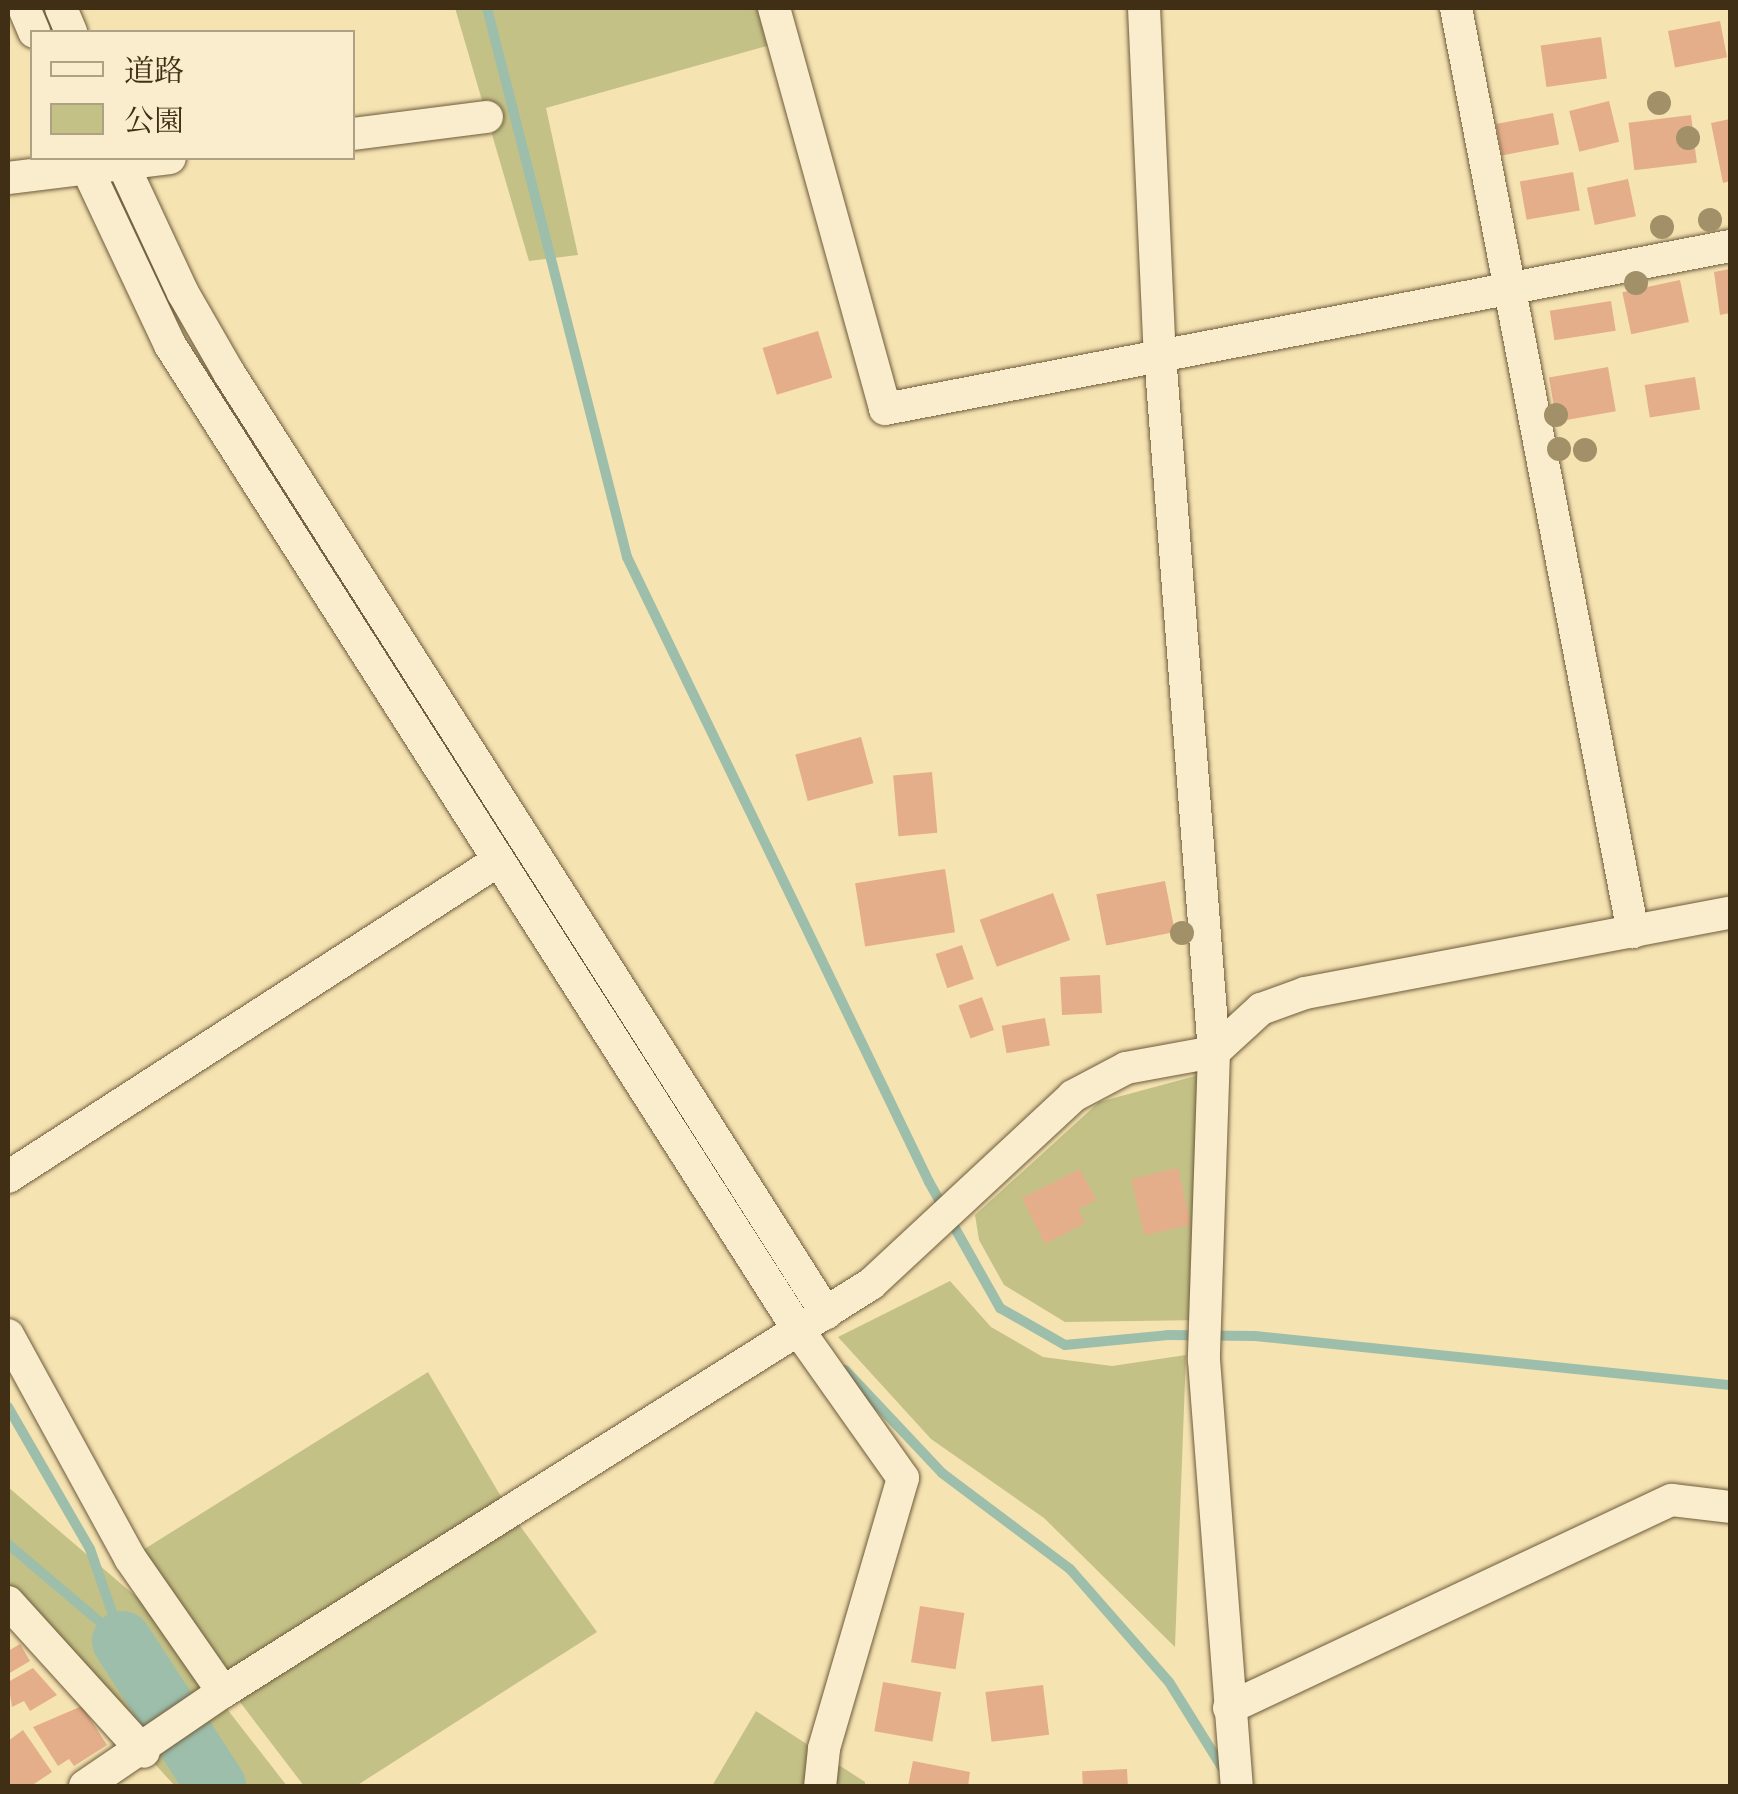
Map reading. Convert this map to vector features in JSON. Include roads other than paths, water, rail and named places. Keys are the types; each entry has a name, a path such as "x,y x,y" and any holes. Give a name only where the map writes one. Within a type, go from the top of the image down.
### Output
{"street":[{"path":"774,8 885,409 1730,246"},
{"path":"1144,8 1160,355 1214,1052 1204,1360 1236,1786"},
{"path":"1456,8 1514,288 1633,932"},
{"path":"355,134 487,117"},
{"path":"8,178 84,162 121,161 182,293 229,373 904,1478 824,1749 820,1786"},
{"path":"84,162 170,346 496,862 812,1322"},
{"path":"8,1177 496,862"},
{"path":"86,1786 144,1752 223,1692 871,1284 1073,1096 1126,1068 1214,1052 1260,1009 1305,993 1730,914"},
{"path":"8,1335 130,1558 223,1692"},
{"path":"1229,1708 1672,1500 1730,1507"},
{"path":"10,1609 144,1752"}],"waterway":[{"path":"487,8 627,557 929,1182 1000,1308 1065,1345 1168,1335 1255,1336 1730,1385"},
{"path":"559,925 586,964"},
{"path":"632,1038 660,1083"},
{"path":"845,1370 942,1473 1070,1569 1169,1682 1225,1772"},
{"path":"8,1407 90,1549 122,1641"},
{"path":"8,1544 121,1640"},
{"path":"122,1641 216,1786"}]}
